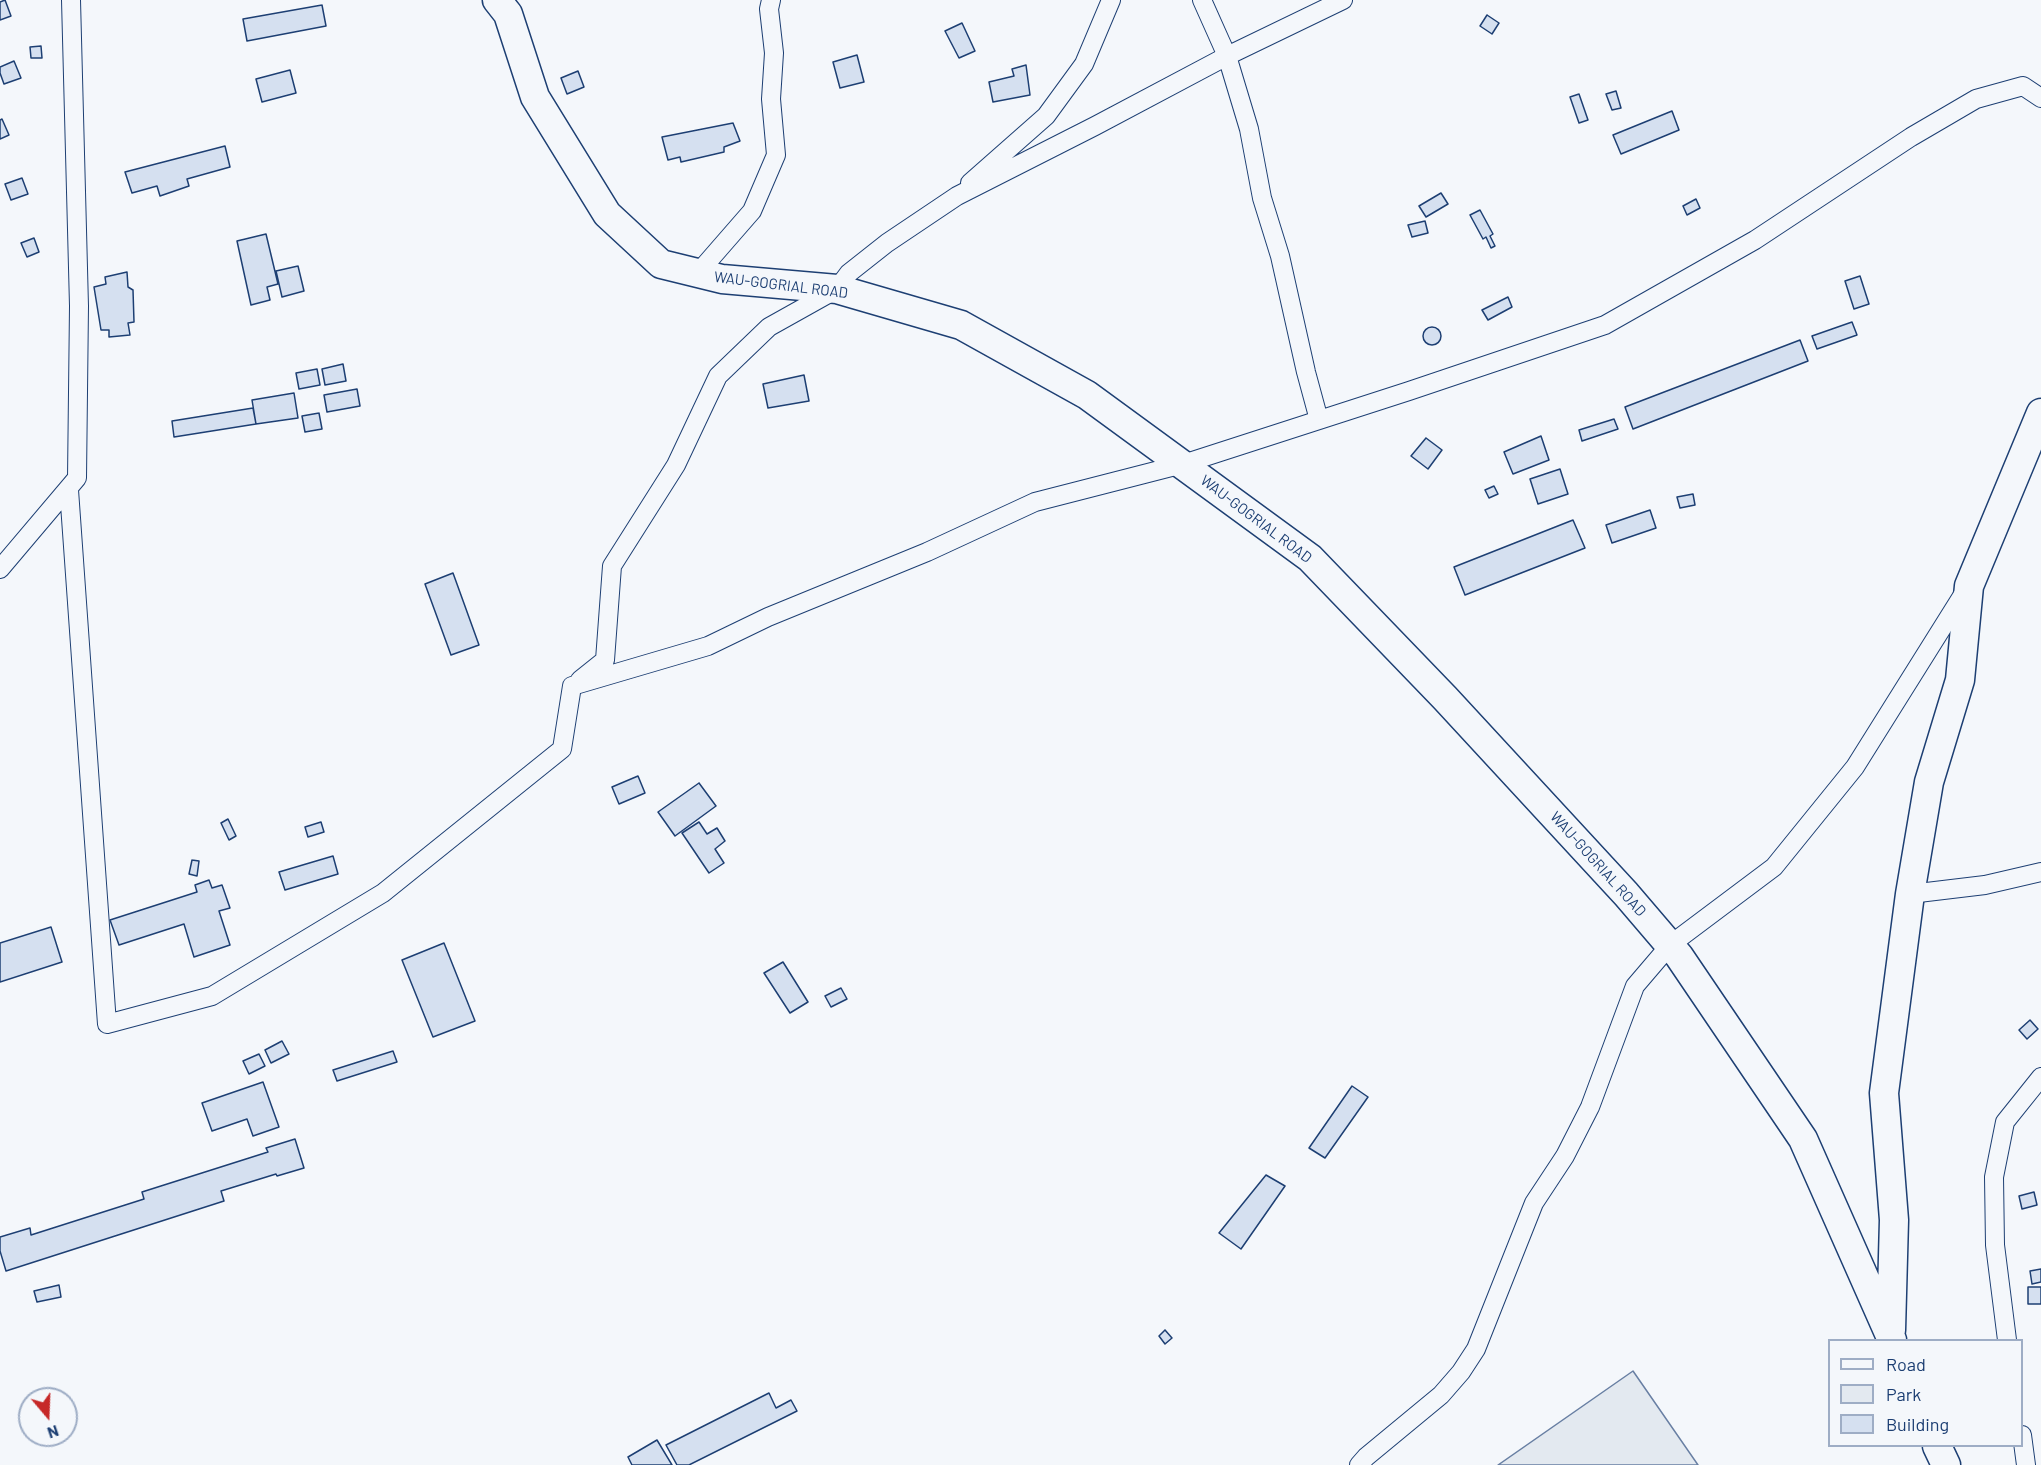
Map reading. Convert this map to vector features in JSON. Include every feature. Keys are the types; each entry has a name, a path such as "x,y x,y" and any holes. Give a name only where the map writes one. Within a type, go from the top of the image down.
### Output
{"main road":[{"name":"WAU-GOGRIAL ROAD","path":"497,0 508,14 535,97 606,213 662,264 722,279 837,289 961,325 1087,395 1311,558 1445,698 1626,894 1679,956 1803,1139 1891,1339"},
{"path":"1891,1339 1894,1220 1884,1093 1910,894 1929,782 1960,680 1969,586 2041,413"},
{"path":"1937,1447 1946,1465"}],"street":[{"path":"4,564 77,478 79,306 71,0"},
{"path":"698,273 752,211 776,155 771,99 774,53 769,9 771,0"},
{"path":"957,196 1046,116 1084,64 1111,0"},
{"path":"1202,0 1227,56 1249,129 1262,198 1280,256 1319,420"},
{"path":"69,490 107,1024 212,996 383,892 562,749 572,686 605,660 612,566 676,465 718,375 770,327 837,289 849,273 887,243 957,196 1227,56 1343,0"},
{"path":"572,686 708,646 768,617 927,552 1035,502 1183,464 1605,325 1755,240 1911,137 1976,99 2023,86 2041,98"},
{"path":"0,541 4,564"},
{"path":"1359,1465 1441,1395 1461,1372 1476,1349 1519,1235 1534,1203 1565,1156 1590,1107 1635,986 1670,945 1774,867 1855,767 1969,586"},
{"path":"1910,894 1985,885 2041,872"},
{"path":"2007,1339 1995,1245 1994,1177 2005,1122 2041,1077"},
{"path":"2023,1442 2026,1465"}],"green space":[{"path":"1633,1371 1698,1465 1498,1465"}],"building":[{"path":"5,0 11,16 0,20 0,2"},
{"path":"322,5 326,26 247,41 243,19"},
{"path":"1487,15 1499,23 1492,34 1480,26"},
{"path":"962,23 975,51 959,58 945,31"},
{"path":"41,46 42,58 31,58 30,47"},
{"path":"857,55 864,82 840,88 833,62"},
{"path":"14,61 21,78 4,84 0,67"},
{"path":"1026,65 1030,95 993,102 989,82 1014,76 1012,69"},
{"path":"290,70 296,93 262,102 256,79"},
{"path":"578,71 584,87 567,94 561,78"},
{"path":"1616,91 1621,108 1612,110 1606,94"},
{"path":"1579,94 1588,120 1579,123 1570,97"},
{"path":"1672,111 1679,130 1621,154 1613,135"},
{"path":"2,119 9,135 0,139 0,120"},
{"path":"733,123 740,141 724,147 724,152 681,162 680,157 668,160 662,137"},
{"path":"225,146 230,167 187,179 189,186 160,196 157,186 132,193 125,172"},
{"path":"22,178 28,194 11,200 5,184"},
{"path":"1441,193 1448,204 1426,217 1419,206"},
{"path":"1696,199 1700,208 1687,215 1683,206"},
{"path":"1480,210 1493,234 1490,236 1495,246 1491,248 1486,237 1483,239 1470,215"},
{"path":"1425,221 1428,233 1412,237 1408,225"},
{"path":"266,234 278,284 267,287 270,300 251,305 237,241"},
{"path":"34,238 39,252 27,257 21,243"},
{"path":"298,266 304,291 282,297 276,271"},
{"path":"127,272 128,287 133,290 134,322 128,323 130,335 109,337 109,330 101,330 94,287 106,284 105,277"},
{"path":"1860,276 1869,304 1854,309 1845,281"},
{"path":"1508,297 1512,307 1488,320 1482,310"},
{"path":"1852,322 1857,335 1817,349 1812,336"},
{"path":"1428,327 1436,327 1441,332 1439,343 1428,345 1423,340 1423,332"},
{"path":"1800,340 1808,361 1633,429 1625,407"},
{"path":"343,364 346,381 325,385 322,369"},
{"path":"317,369 320,385 299,389 296,373"},
{"path":"804,375 809,401 768,408 763,384"},
{"path":"357,389 360,406 327,412 324,395"},
{"path":"294,393 298,418 256,424 252,400"},
{"path":"253,408 256,424 174,437 172,421"},
{"path":"319,413 322,429 305,432 302,416"},
{"path":"1614,419 1618,429 1582,441 1579,430"},
{"path":"1541,436 1549,460 1513,474 1504,452"},
{"path":"1426,438 1442,450 1428,469 1411,456"},
{"path":"1560,469 1568,494 1538,504 1530,479"},
{"path":"1494,486 1498,494 1489,498 1485,490"},
{"path":"1693,494 1695,505 1680,508 1677,497"},
{"path":"1650,510 1656,528 1612,543 1606,525"},
{"path":"1573,520 1585,548 1465,595 1454,567"},
{"path":"453,573 479,645 451,655 425,584"},
{"path":"638,776 645,793 619,804 612,787"},
{"path":"699,783 716,806 675,836 658,812"},
{"path":"228,819 236,836 229,840 221,823"},
{"path":"321,822 324,832 308,837 305,827"},
{"path":"699,822 707,834 717,828 725,841 715,849 724,863 709,873 682,833"},
{"path":"333,856 338,874 285,890 279,872"},
{"path":"192,860 199,861 197,876 189,874"},
{"path":"209,880 212,888 222,885 230,908 219,911 230,945 194,957 184,924 119,945 110,920 197,892 195,885"},
{"path":"51,927 62,962 0,982 0,943"},
{"path":"444,943 475,1021 433,1037 402,960"},
{"path":"783,962 808,1002 790,1013 764,973"},
{"path":"841,988 847,999 831,1007 825,996"},
{"path":"2030,1020 2038,1029 2027,1039 2019,1030"},
{"path":"282,1041 289,1054 271,1063 265,1050"},
{"path":"393,1051 397,1062 337,1081 333,1070"},
{"path":"259,1054 265,1066 249,1074 243,1061"},
{"path":"263,1082 279,1127 253,1136 247,1119 212,1131 202,1103"},
{"path":"1352,1086 1368,1097 1325,1158 1309,1148"},
{"path":"295,1139 304,1168 221,1191 224,1201 6,1271 0,1251 0,1237 30,1228 31,1235 144,1199 142,1192 268,1152 266,1148"},
{"path":"1266,1175 1285,1186 1241,1249 1219,1233"},
{"path":"2034,1192 2037,1205 2022,1209 2019,1196"},
{"path":"2041,1269 2041,1282 2032,1284 2030,1271"},
{"path":"59,1285 61,1297 37,1302 34,1291"},
{"path":"2028,1287 2041,1287 2041,1304 2028,1304"},
{"path":"1165,1330 1172,1338 1165,1344 1159,1336"},
{"path":"769,1393 776,1408 791,1400 797,1411 689,1465 677,1465 666,1445"},
{"path":"657,1440 672,1465 632,1465 628,1457"}]}
